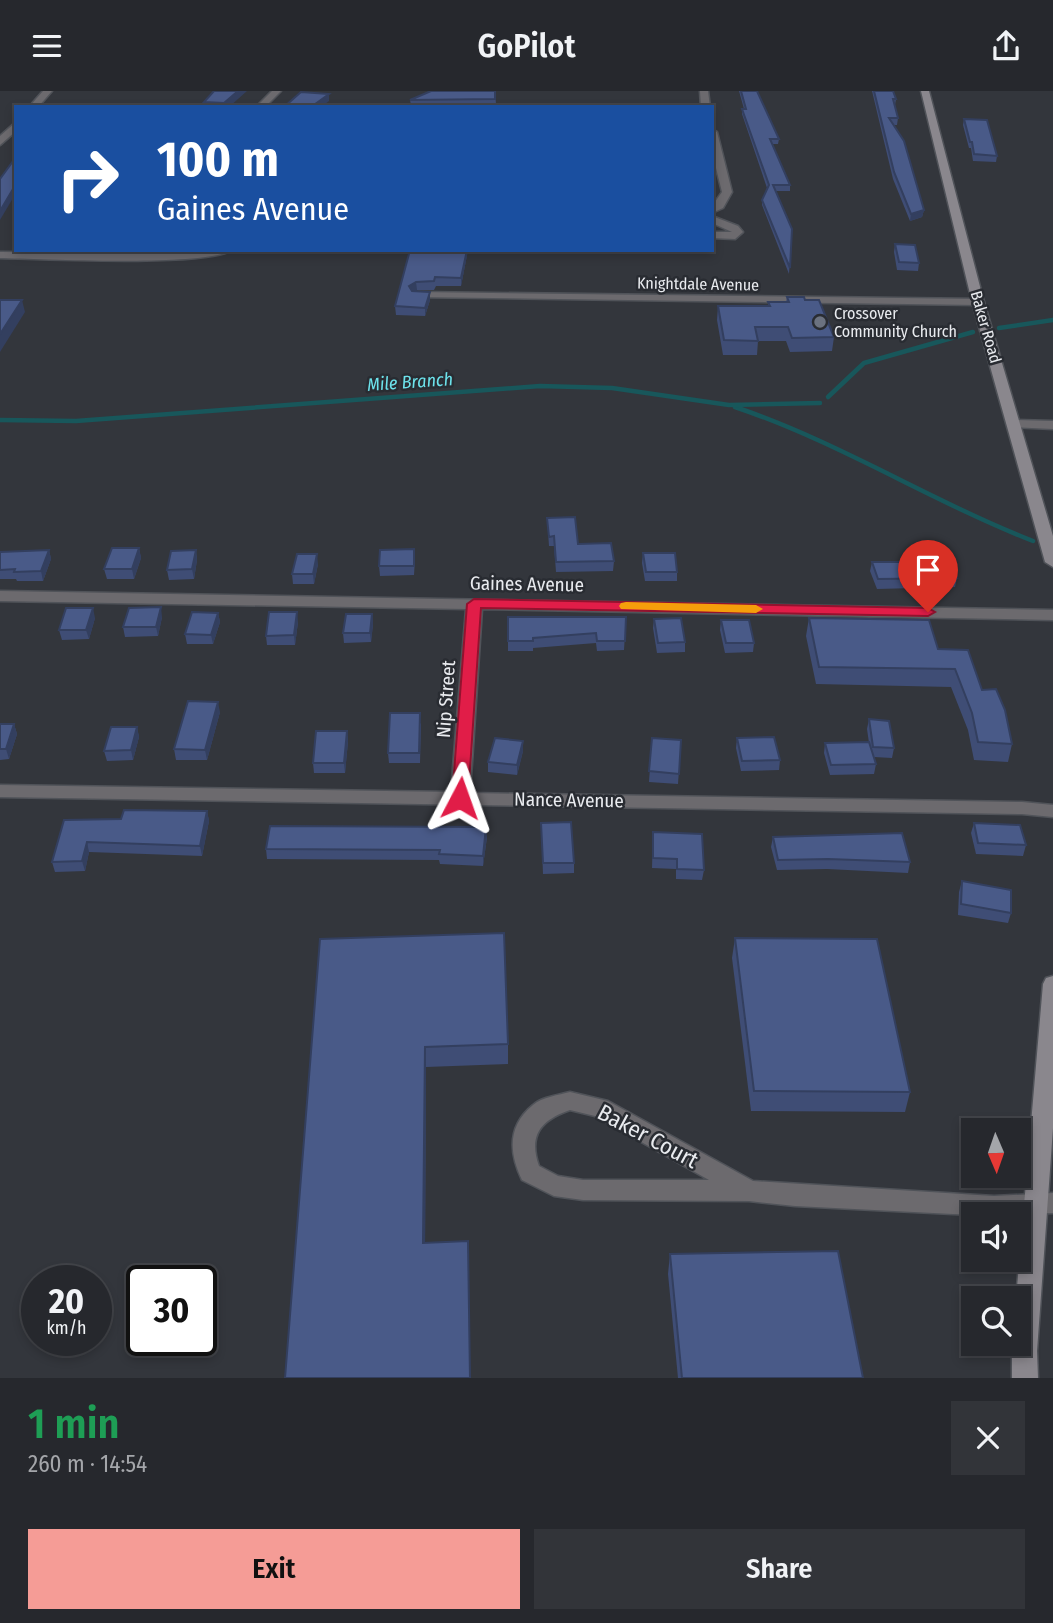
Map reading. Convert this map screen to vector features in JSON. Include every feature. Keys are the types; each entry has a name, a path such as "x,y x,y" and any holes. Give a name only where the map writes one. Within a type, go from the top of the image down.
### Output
{"street":[{"path":"35,105 48,91"},
{"path":"262,105 277,91"},
{"name":"Baker Road","path":"925,91 978,302 1053,562"},
{"path":"0,142 14,127"},
{"path":"714,209 719,206 727,192 716,158"},
{"path":"714,220 734,227 738,232 735,236 714,235"},
{"path":"0,255 114,253 182,256 212,252"},
{"name":"Knightdale Avenue","path":"418,295 978,302"},
{"path":"1014,424 1053,425"},
{"name":"Gaines Avenue","path":"0,596 1053,615"},
{"name":"Nip Street","path":"460,798 474,604"},
{"name":"Nance Avenue","path":"0,790 1009,808 1053,811"},
{"path":"1025,1378 1024,1351 1044,1203 1053,985"},
{"name":"Baker Court","path":"749,1191 600,1108 570,1101 542,1110 527,1129 522,1151 530,1173 554,1186 583,1190 749,1191 795,1196 993,1206 1044,1203"}],"building":[{"path":"214,91 238,91 224,103 204,102"},
{"path":"431,91 495,91 495,99 410,100"},
{"path":"741,91 757,91 779,139 770,139 790,185 773,185 792,229 790,268 762,200 769,185 742,109 746,109"},
{"path":"874,91 893,91 898,118 889,118 904,141 924,210 911,214 894,172"},
{"path":"301,92 329,94 314,105 286,105"},
{"path":"964,119 987,120 997,156 974,154"},
{"path":"14,160 14,187 0,211 0,179"},
{"path":"895,244 915,245 919,263 899,262"},
{"path":"409,252 467,252 461,278 435,277 434,281 416,282 409,286 412,291 430,292 425,308 395,306"},
{"path":"787,297 819,300 834,337 792,338 788,327 755,327 758,341 724,340 718,306 770,306 768,302 789,302"},
{"path":"0,300 22,300 0,334"},
{"path":"575,517 578,544 611,543 614,561 556,562 554,536 549,537 547,518"},
{"path":"112,548 139,548 132,569 104,569"},
{"path":"414,549 414,566 379,566 380,550"},
{"path":"49,550 41,571 0,570 0,552"},
{"path":"196,550 192,569 167,570 171,551"},
{"path":"643,553 675,553 677,572 646,572"},
{"path":"297,554 317,554 313,574 292,574"},
{"path":"872,562 950,562 957,578 878,579"},
{"path":"161,607 156,627 123,627 129,608"},
{"path":"66,608 93,608 86,630 59,630"},
{"path":"192,612 218,613 211,635 185,634"},
{"path":"269,612 297,612 294,635 266,636"},
{"path":"346,614 372,614 370,633 343,633"},
{"path":"508,617 626,617 625,641 597,641 596,633 533,638 533,641 508,641"},
{"path":"681,618 685,642 658,643 654,619"},
{"path":"809,618 929,620 938,649 968,650 982,690 996,689 1005,710 1012,744 978,742 972,713 955,669 819,667"},
{"path":"721,620 749,620 754,643 726,643"},
{"path":"188,701 218,702 205,750 174,749"},
{"path":"390,713 420,713 419,753 388,753"},
{"path":"869,719 889,721 894,748 873,747"},
{"path":"0,724 14,724 6,749 0,749"},
{"path":"111,727 137,727 131,750 104,751"},
{"path":"316,731 347,731 344,763 313,763"},
{"path":"774,737 780,760 742,761 737,738"},
{"path":"495,738 523,741 517,765 488,762"},
{"path":"652,738 681,740 679,774 649,771"},
{"path":"869,742 876,764 831,765 825,743"},
{"path":"124,810 207,811 200,846 87,842 82,861 52,862 64,820 121,819"},
{"path":"571,822 574,863 543,863 541,823"},
{"path":"974,823 1020,825 1026,845 978,843"},
{"path":"270,826 486,827 483,856 439,854 440,850 266,849"},
{"path":"653,832 702,834 704,870 677,869 677,859 653,858"},
{"path":"902,833 910,862 778,860 773,837"},
{"path":"962,881 1011,890 1011,913 961,904"},
{"path":"504,933 508,1044 425,1047 423,1243 468,1241 470,1378 285,1378 320,939"},
{"path":"735,938 877,939 910,1092 754,1091"},
{"path":"838,1251 863,1378 682,1378 670,1254"}],"waterway":[{"name":"Mile Branch","path":"999,328 1053,320"},
{"name":"Mile Branch","path":"828,397 864,363 973,332"},
{"name":"Mile Branch","path":"0,420 76,421 540,386 612,388 729,405 820,403"},
{"path":"735,407 811,437 1033,541"}],"slow traffic":[{"path":"626,606 756,609"}],"place":[{"name":"Crossover Community Church","path":"820,322"}],"route":[{"path":"460,798 474,604 928,612"}]}
